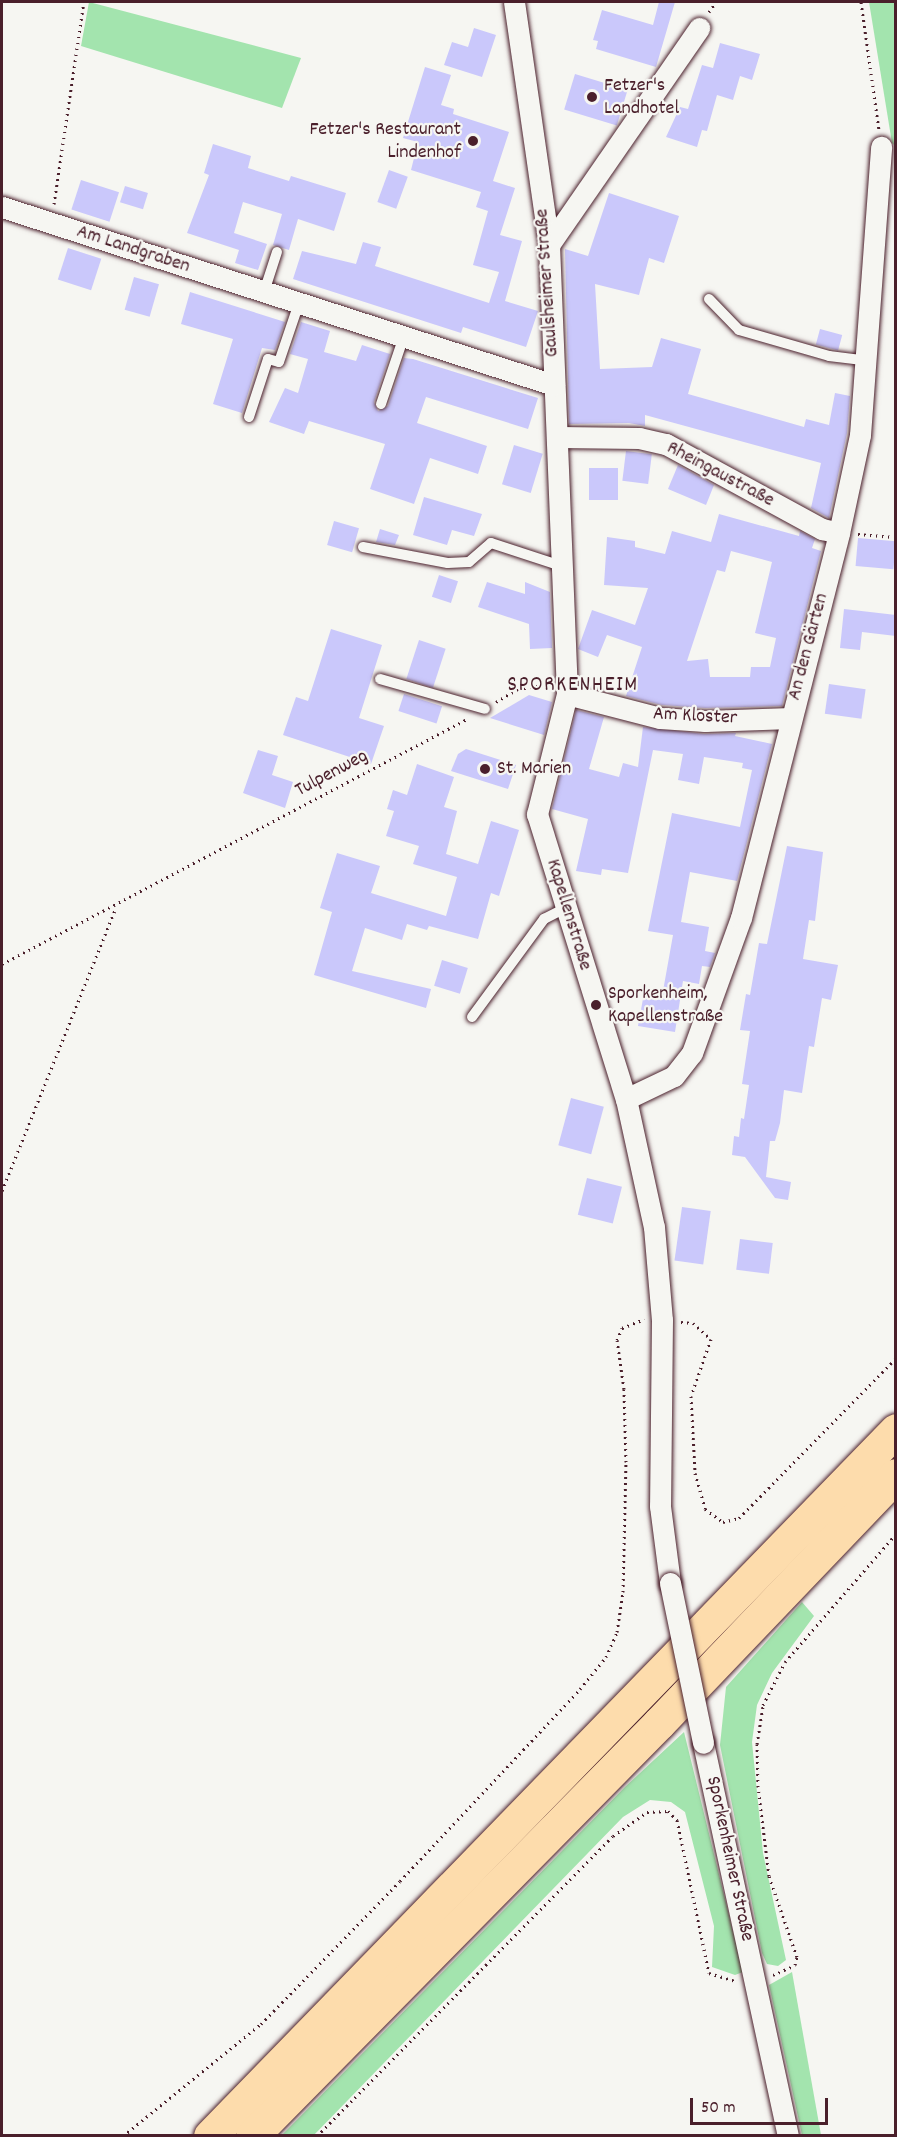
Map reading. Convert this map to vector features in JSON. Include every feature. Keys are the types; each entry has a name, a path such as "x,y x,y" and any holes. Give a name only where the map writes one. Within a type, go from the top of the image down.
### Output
{"highway":[{"path":"210,2136 896,1430"},
{"path":"252,2136 660,1723 896,1475"}],"street":[{"name":"Gaulsheimer Straße","path":"514,2 549,245 554,385 559,437 565,687"},
{"path":"549,245 699,28"},
{"name":"An den Gärten","path":"626,1099 674,1076 692,1053 741,918 790,718 839,533 860,435 881,147"},
{"name":"Am Landgraben","path":"2,207 554,385"},
{"name":"Rheingaustraße","path":"559,437 639,438 666,444 822,529 839,533"},
{"name":"Am Kloster","path":"565,687 660,718 705,721 790,718"},
{"name":"Kapellenstraße","path":"565,687 537,805 539,823 626,1099 654,1227 662,1320"},
{"name":"Sporkenheimer Straße","path":"662,1320 660,1506 670,1583 788,2136"}],"lane":[{"path":"264,292 277,252"},
{"path":"709,299 727,322 739,330 830,356 867,361"},
{"path":"249,417 268,359 279,362 299,303"},
{"path":"381,404 404,336"},
{"path":"363,547 448,563 469,562 491,543 561,566"},
{"path":"380,679 485,709"},
{"path":"472,1017 544,919 566,908"}],"path":[{"path":"49,223 84,2"},
{"path":"861,2 881,147"},
{"path":"839,533 896,537"},
{"name":"Tulpenweg","path":"2,964 117,906 485,709 518,688 565,687"},
{"path":"2,1191 117,906"},
{"path":"123,2136 261,2024 408,1873 580,1689 606,1657 617,1632 623,1592 626,1462 624,1389 616,1340 622,1328 640,1318 693,1323 711,1339 691,1396 695,1473 705,1509 723,1522 739,1518 896,1358"},
{"path":"317,2136 613,1836 646,1812 668,1811 677,1820 709,1973 746,1984 795,1965 797,1957 769,1876 758,1786 757,1744 763,1705 785,1662 896,1534"}],"green space":[{"path":"89,2 301,58 282,108 81,46"},
{"path":"869,2 895,2 895,146 892,143"},
{"path":"802,1602 814,1616 772,1673 757,1705 752,1742 763,1853 786,1960 778,1966 767,1964 762,1953 720,1745 726,1687"},
{"path":"684,1732 743,1972 735,1975 712,1967 714,1926 685,1812 671,1802 650,1800 623,1817 314,2135 281,2136 625,1787"},
{"path":"792,1972 821,2135 802,2135 769,1985"}],"building":[{"path":"659,2 675,2 656,67 596,49 598,41 593,40 602,10 653,25"},
{"path":"474,28 496,35 482,77 444,65 452,42 468,47"},
{"path":"720,43 760,54 752,80 740,76 733,100 717,95 707,131 702,130 697,147 666,137 680,107 688,109 702,65 713,68"},
{"path":"425,67 451,75 441,105 454,109 453,114 509,132 493,181 515,188 500,235 522,241 505,301 538,311 526,347 463,327 461,333 293,279 302,251 356,264 363,242 381,247 375,266 489,303 499,272 473,265 488,211 476,207 481,192 411,170 418,142 403,138"},
{"path":"575,74 628,90 617,125 564,109"},
{"path":"213,144 251,156 248,168 289,181 291,176 346,193 334,231 298,219 289,250 273,245 282,214 243,202 234,233 267,244 258,270 235,263 239,250 187,233 209,175 204,173"},
{"path":"389,170 408,177 396,209 377,202"},
{"path":"81,180 119,192 109,222 71,209"},
{"path":"125,186 148,193 143,209 120,202"},
{"path":"609,193 679,216 664,263 649,258 639,295 595,284 600,369 652,367 661,338 701,349 688,394 804,427 806,419 829,425 835,393 850,396 847,433 829,518 811,508 821,463 645,415 645,426 629,423 569,424 565,249 588,256"},
{"path":"68,248 101,259 91,290 58,279"},
{"path":"134,277 159,284 150,317 125,310"},
{"path":"190,292 285,322 275,350 262,348 242,413 213,404 233,339 181,324"},
{"path":"301,322 330,331 324,352 356,361 362,345 390,354 374,402 378,411 388,406 404,358 413,359 538,398 528,429 426,397 417,423 487,446 478,474 430,458 414,504 370,489 385,444 309,421 304,434 269,422 285,388 298,393 308,359 290,354"},
{"path":"820,329 842,335 838,350 816,344"},
{"path":"514,445 543,454 531,493 502,484"},
{"path":"626,451 652,454 648,484 622,481"},
{"path":"678,465 714,485 706,505 668,489"},
{"path":"589,468 618,468 618,500 589,500"},
{"path":"424,497 482,514 474,536 452,530 447,545 413,535"},
{"path":"719,514 799,536 800,531 815,539 812,548 821,551 782,706 705,708 662,705 626,696 642,647 607,635 598,657 578,649 592,610 635,625 648,588 604,585 607,537 635,541 635,547 665,554 672,531 711,542","holes":["731,551 772,562 755,633 776,638 770,667 751,667 750,677 710,677 708,659 687,661 717,570 725,572"]},
{"path":"334,521 359,528 352,552 327,545"},
{"path":"380,529 399,535 395,545 376,542"},
{"path":"858,538 896,541 893,569 856,566"},
{"path":"439,575 458,581 451,603 432,597"},
{"path":"487,582 525,594 525,582 550,592 552,648 530,649 529,624 478,607"},
{"path":"844,609 896,615 896,636 862,632 860,650 840,648"},
{"path":"331,629 382,645 359,718 384,726 371,764 283,735 296,697 308,701"},
{"path":"419,640 446,649 433,688 406,679"},
{"path":"829,684 866,689 861,719 825,714"},
{"path":"404,694 442,706 436,723 398,711"},
{"path":"529,695 552,702 544,735 490,718"},
{"path":"576,710 604,717 589,769 619,777 623,763 638,767 643,727 704,734 736,733 735,736 772,744 737,881 690,872 681,922 709,927 705,951 715,953 710,967 702,966 699,984 683,981 675,1032 638,1026 645,988 663,991 673,935 648,931 672,813 740,827 752,770 742,768 743,763 704,757 699,784 678,780 683,754 653,750 628,873 602,869 601,875 576,871 588,819 552,809"},
{"name":"St. Marien","path":"466,749 516,765 508,789 451,771 458,754"},
{"path":"258,750 278,756 272,775 293,782 285,808 243,793"},
{"path":"417,764 454,777 444,807 457,811 446,854 478,864 491,821 519,830 499,896 491,893 478,939 429,926 427,930 407,924 402,940 365,928 352,971 431,989 426,1008 314,975 332,912 320,908 337,853 380,866 371,893 446,916 457,877 413,864 419,846 386,836 394,811 387,809 393,790 407,795"},
{"path":"787,846 823,852 815,921 809,920 803,959 838,965 831,1000 822,998 814,1047 809,1046 802,1093 784,1090 780,1123 775,1141 770,1141 766,1177 791,1182 788,1200 775,1198 745,1157 732,1155 734,1136 739,1137 741,1118 744,1119 749,1085 742,1084 750,1031 740,1030 746,994 750,995 759,943 767,944"},
{"path":"442,960 468,968 460,994 434,986"},
{"path":"571,1098 604,1107 591,1154 558,1145"},
{"path":"587,1178 622,1187 613,1224 578,1215"},
{"path":"682,1207 711,1211 703,1265 674,1260"},
{"path":"740,1239 773,1243 769,1274 736,1270"}],"place":[{"name":"Fetzer's Landhotel","path":"592,97"},
{"name":"Fetzer's Restaurant Lindenhof","path":"473,141"},
{"name":"St. Marien","path":"485,769"},
{"name":"Sporkenheim, Kapellenstraße","path":"596,1005"}],"district":[{"name":"SPORKENHEIM","path":"573,686"}]}
